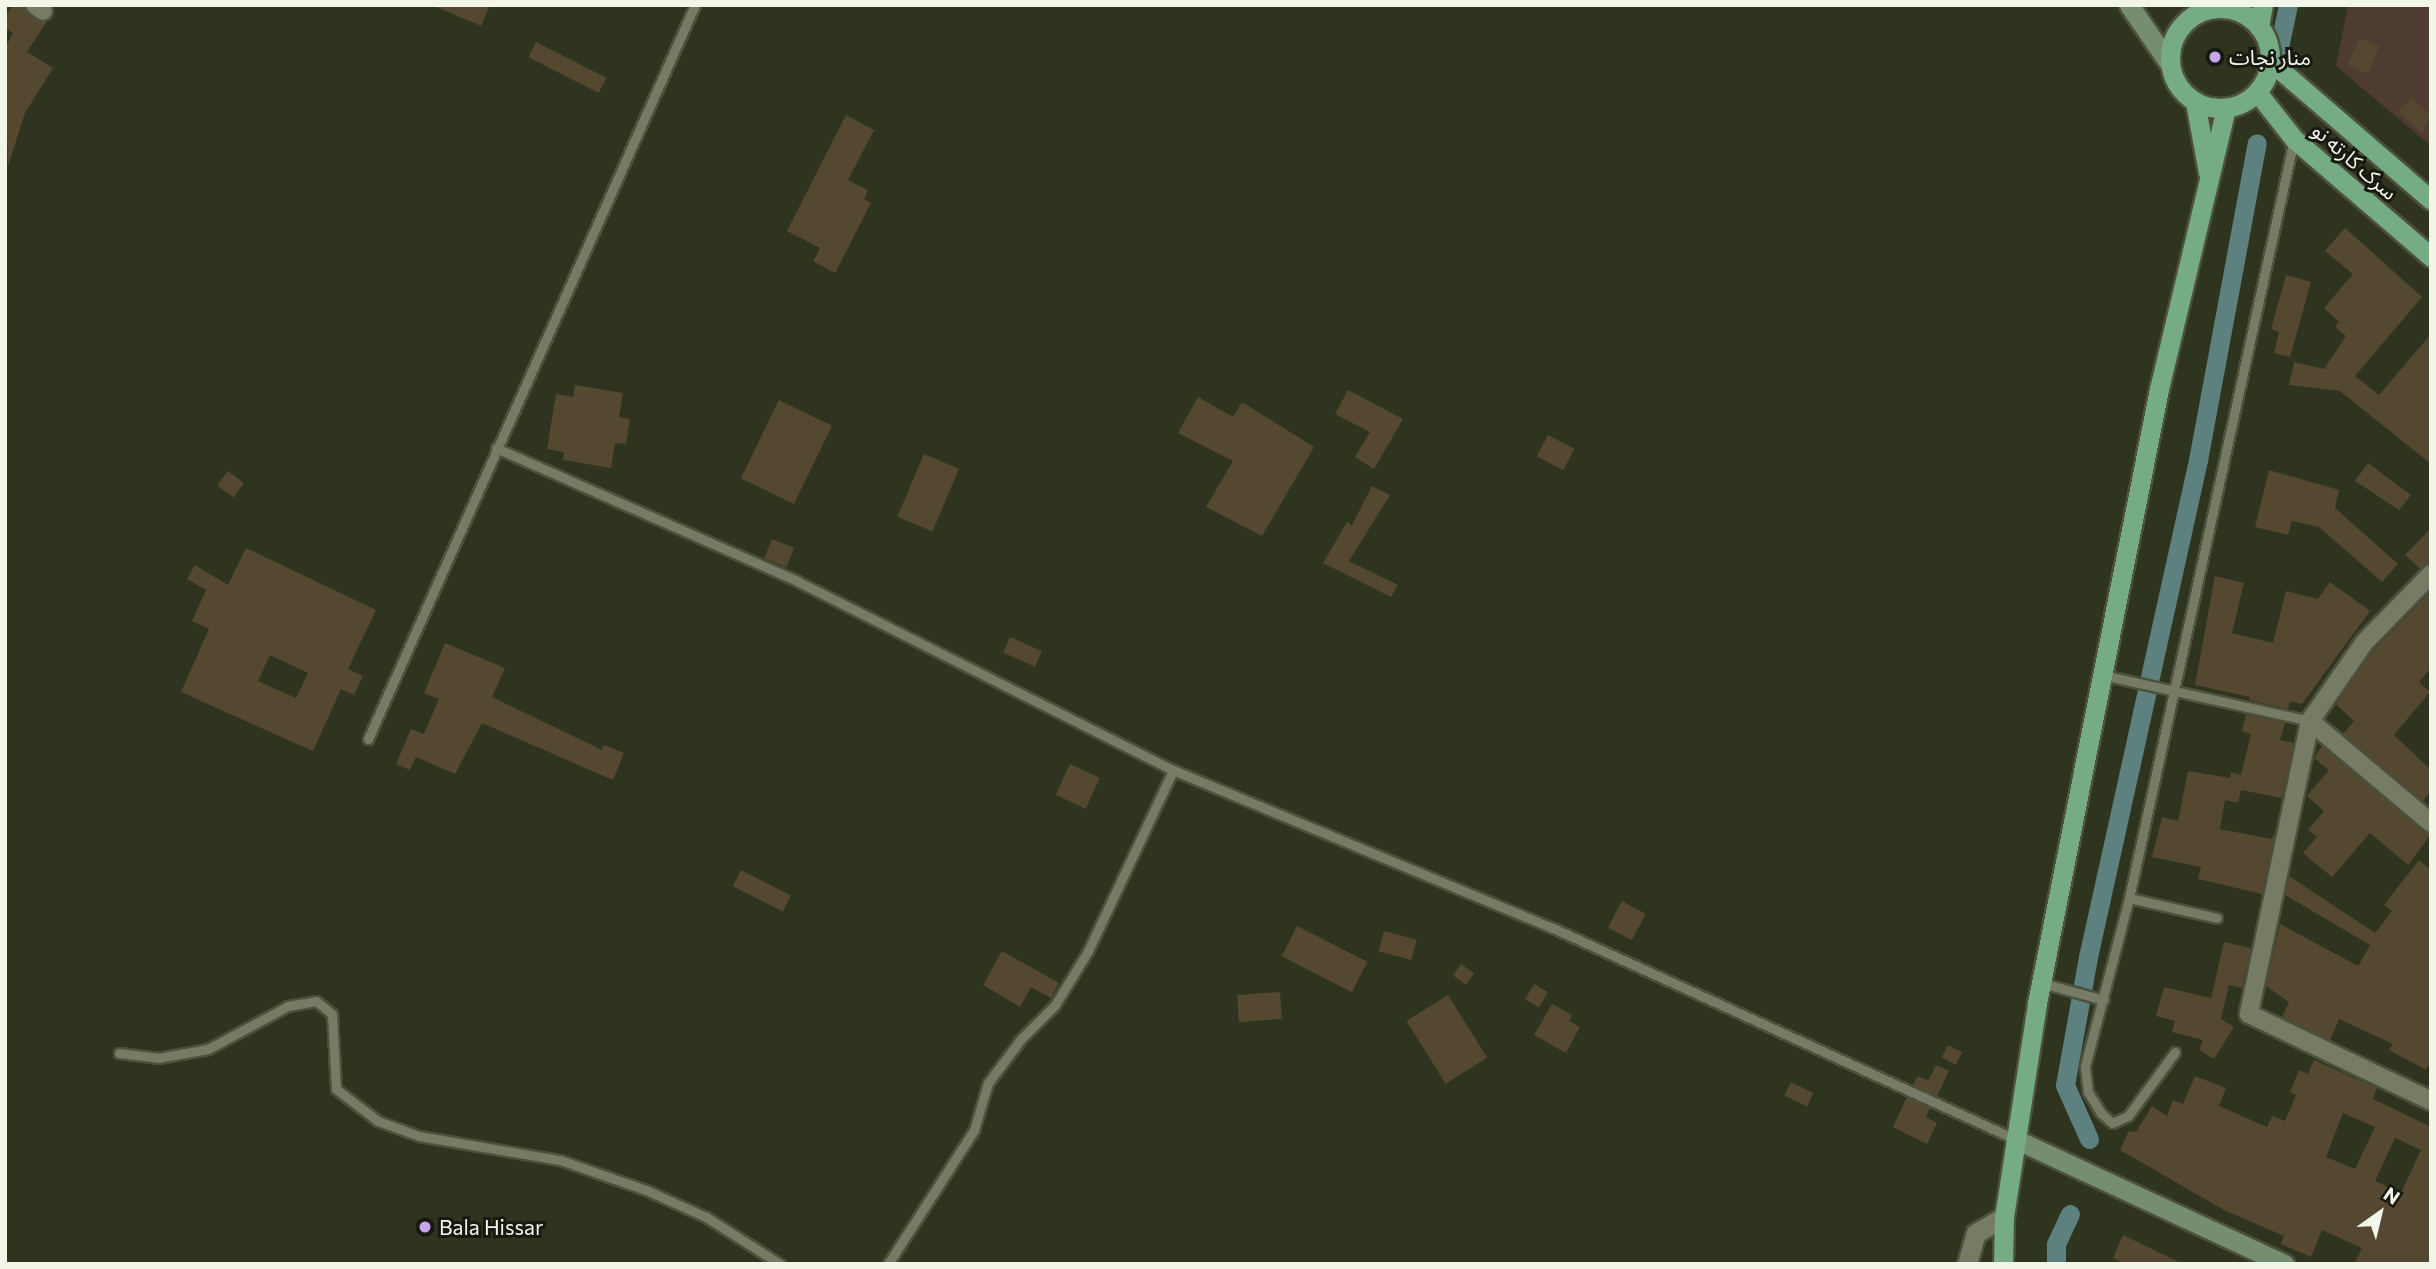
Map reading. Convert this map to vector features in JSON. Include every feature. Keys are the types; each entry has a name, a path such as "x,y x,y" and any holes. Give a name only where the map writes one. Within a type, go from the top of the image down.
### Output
{"highway":[{"path":"2259,27 2263,5"},
{"path":"2195,102 2227,108 2257,92 2270,61 2259,27 2248,16 2218,6 2186,20 2176,32 2169,63 2174,79 2195,102 2210,185"},
{"name":"سرک کارته نو","path":"2270,61 2431,200"},
{"name":"سرک کارته نو","path":"2257,92 2294,139 2431,257"},
{"path":"2003,1264 2004,1217 2041,983 2159,389 2227,108"}],"main road":[{"path":"2129,5 2169,63"},
{"path":"2015,1139 2284,1264"}],"street":[{"path":"2431,574 2364,643 2310,721 2249,1014 2431,1101"},
{"path":"2310,721 2431,822"},
{"path":"1967,1264 1976,1233 2004,1217"}],"lane":[{"path":"368,739 695,5"},
{"path":"2175,1052 2128,1116 2112,1123 2088,1092 2085,1066 2129,898 2169,691 2294,139"},
{"path":"496,448 797,581 1173,771 1553,928 2015,1139"},
{"path":"2103,675 2310,721"},
{"path":"888,1264 974,1130 988,1083 1021,1039 1055,1005 1088,951 1173,771"},
{"path":"2129,898 2217,918"},
{"path":"2041,983 2104,1000"},
{"path":"120,1053 158,1058 208,1049 288,1006 316,1001 332,1014 336,1089 378,1121 419,1136 560,1160 646,1190 706,1217 780,1264"}],"shaded area":[{"path":"2348,5 2431,5 2431,146 2336,66"}],"building":[{"path":"13,5 24,5 36,20 47,21 27,52 53,68 25,113 8,166 5,48 13,33 5,28 5,17"},
{"path":"432,5 490,5 481,26"},
{"path":"2359,38 2379,46 2368,74 2348,66"},
{"path":"536,42 606,78 599,93 528,57"},
{"path":"2411,98 2431,115 2422,133 2398,112"},
{"path":"846,115 874,130 848,180 868,190 864,199 871,203 835,273 813,261 820,248 787,231"},
{"path":"2345,228 2422,297 2355,376 2379,395 2431,334 2431,464 2340,391 2289,385 2294,362 2324,369 2346,336 2335,327 2339,322 2324,308 2353,274 2325,251"},
{"path":"2286,275 2311,282 2290,357 2274,353 2279,332 2271,329"},
{"path":"575,385 623,393 619,417 630,419 626,444 615,443 611,468 563,460 564,452 547,449 556,394 573,397"},
{"path":"1348,390 1403,419 1374,469 1355,457 1370,432 1335,414"},
{"path":"1198,397 1233,417 1242,402 1314,447 1262,536 1206,507 1233,461 1178,433"},
{"path":"779,400 832,426 794,504 741,478"},
{"path":"1548,435 1574,449 1563,470 1537,456"},
{"path":"924,454 959,469 932,531 897,517"},
{"path":"2368,463 2411,495 2399,510 2355,481"},
{"path":"2269,470 2339,490 2335,508 2398,564 2382,582 2319,527 2292,521 2288,535 2255,527"},
{"path":"228,471 244,483 233,497 217,485"},
{"path":"1372,486 1390,495 1349,561 1398,585 1391,597 1323,563 1347,522 1352,525"},
{"path":"2431,528 2431,563 2420,569 2405,555"},
{"path":"772,539 794,548 786,567 764,558"},
{"path":"246,548 376,610 348,669 363,676 354,695 341,689 313,751 181,692 209,629 192,621 206,590 187,579 195,565 228,585","holes":["270,655 308,673 296,698 258,681"]},
{"path":"2215,576 2244,583 2232,633 2273,643 2286,591 2318,599 2330,582 2370,611 2302,704 2290,701 2288,709 2249,700 2250,697 2195,685"},
{"path":"2431,591 2431,668 2419,682 2430,692 2394,735 2431,770 2431,791 2423,801 2343,734 2354,721 2336,704 2369,655"},
{"path":"1010,637 1042,651 1035,667 1003,653"},
{"path":"445,643 505,668 492,697 602,750 604,745 624,753 613,780 482,723 455,774 416,757 410,770 396,764 411,729 424,734 439,699 424,693"},
{"path":"2246,714 2285,723 2280,740 2294,743 2282,798 2241,790 2238,803 2225,800 2220,829 2271,839 2275,834 2262,894 2198,879 2201,867 2152,857 2162,817 2178,821 2188,771 2230,778 2231,772 2241,775 2251,734 2242,731"},
{"path":"2322,746 2431,834 2408,865 2370,833 2332,877 2303,853 2317,837 2308,830 2324,811 2307,796 2329,770 2314,758"},
{"path":"1070,764 1100,778 1086,809 1056,795"},
{"path":"2419,860 2431,870 2431,1061 2426,1070 2389,1050 2393,1044 2339,1019 2330,1040 2282,1017 2289,1002 2266,986 2280,924 2358,966 2370,945 2285,895 2289,876 2375,933 2392,911 2384,905"},
{"path":"741,870 791,895 783,911 733,886"},
{"path":"1622,901 1646,914 1632,940 1608,927"},
{"path":"1297,926 1367,962 1352,992 1282,956"},
{"path":"1384,931 1417,940 1411,960 1379,951"},
{"path":"2224,942 2251,948 2242,988 2229,985 2221,1019 2234,1027 2214,1059 2199,1050 2203,1040 2172,1032 2175,1021 2156,1016 2164,987 2211,998"},
{"path":"1002,951 1059,983 1051,998 1031,987 1020,1007 983,985"},
{"path":"1461,964 1474,973 1466,985 1453,975"},
{"path":"1534,984 1548,992 1539,1008 1525,1000"},
{"path":"1280,992 1282,1019 1239,1022 1237,995"},
{"path":"1448,995 1487,1058 1446,1084 1406,1021"},
{"path":"1552,1004 1572,1015 1569,1021 1580,1027 1566,1053 1534,1035"},
{"path":"1948,1045 1962,1052 1956,1065 1942,1057"},
{"path":"2314,1060 2377,1088 2373,1099 2431,1127 2431,1264 2354,1264 2362,1248 2322,1230 2311,1257 2281,1244 2284,1236 2224,1210 2120,1150 2129,1131 2136,1132 2152,1106 2167,1116 2173,1100 2183,1104 2195,1076 2226,1088 2219,1106 2267,1127 2272,1116 2285,1121 2296,1095 2290,1092 2299,1070 2308,1074","holes":["2343,1113 2375,1127 2355,1169 2326,1157","2395,1138 2421,1150 2401,1193 2375,1181"]},
{"path":"1936,1065 1949,1071 1937,1096 1913,1085 1918,1076 1928,1081"},
{"path":"1791,1082 1813,1093 1807,1106 1784,1095"},
{"path":"1907,1097 1930,1108 1926,1117 1937,1123 1927,1144 1893,1127"},
{"path":"2123,1235 2183,1264 2124,1264 2113,1258"}],"waterway":[{"path":"2278,52 2288,5"},
{"path":"2089,1139 2065,1085 2088,957 2198,460 2257,143"},
{"path":"2056,1264 2056,1244 2070,1214"}],"place":[{"name":"منار نجات","path":"2215,57"},
{"name":"Bala Hissar","path":"425,1227"}]}
